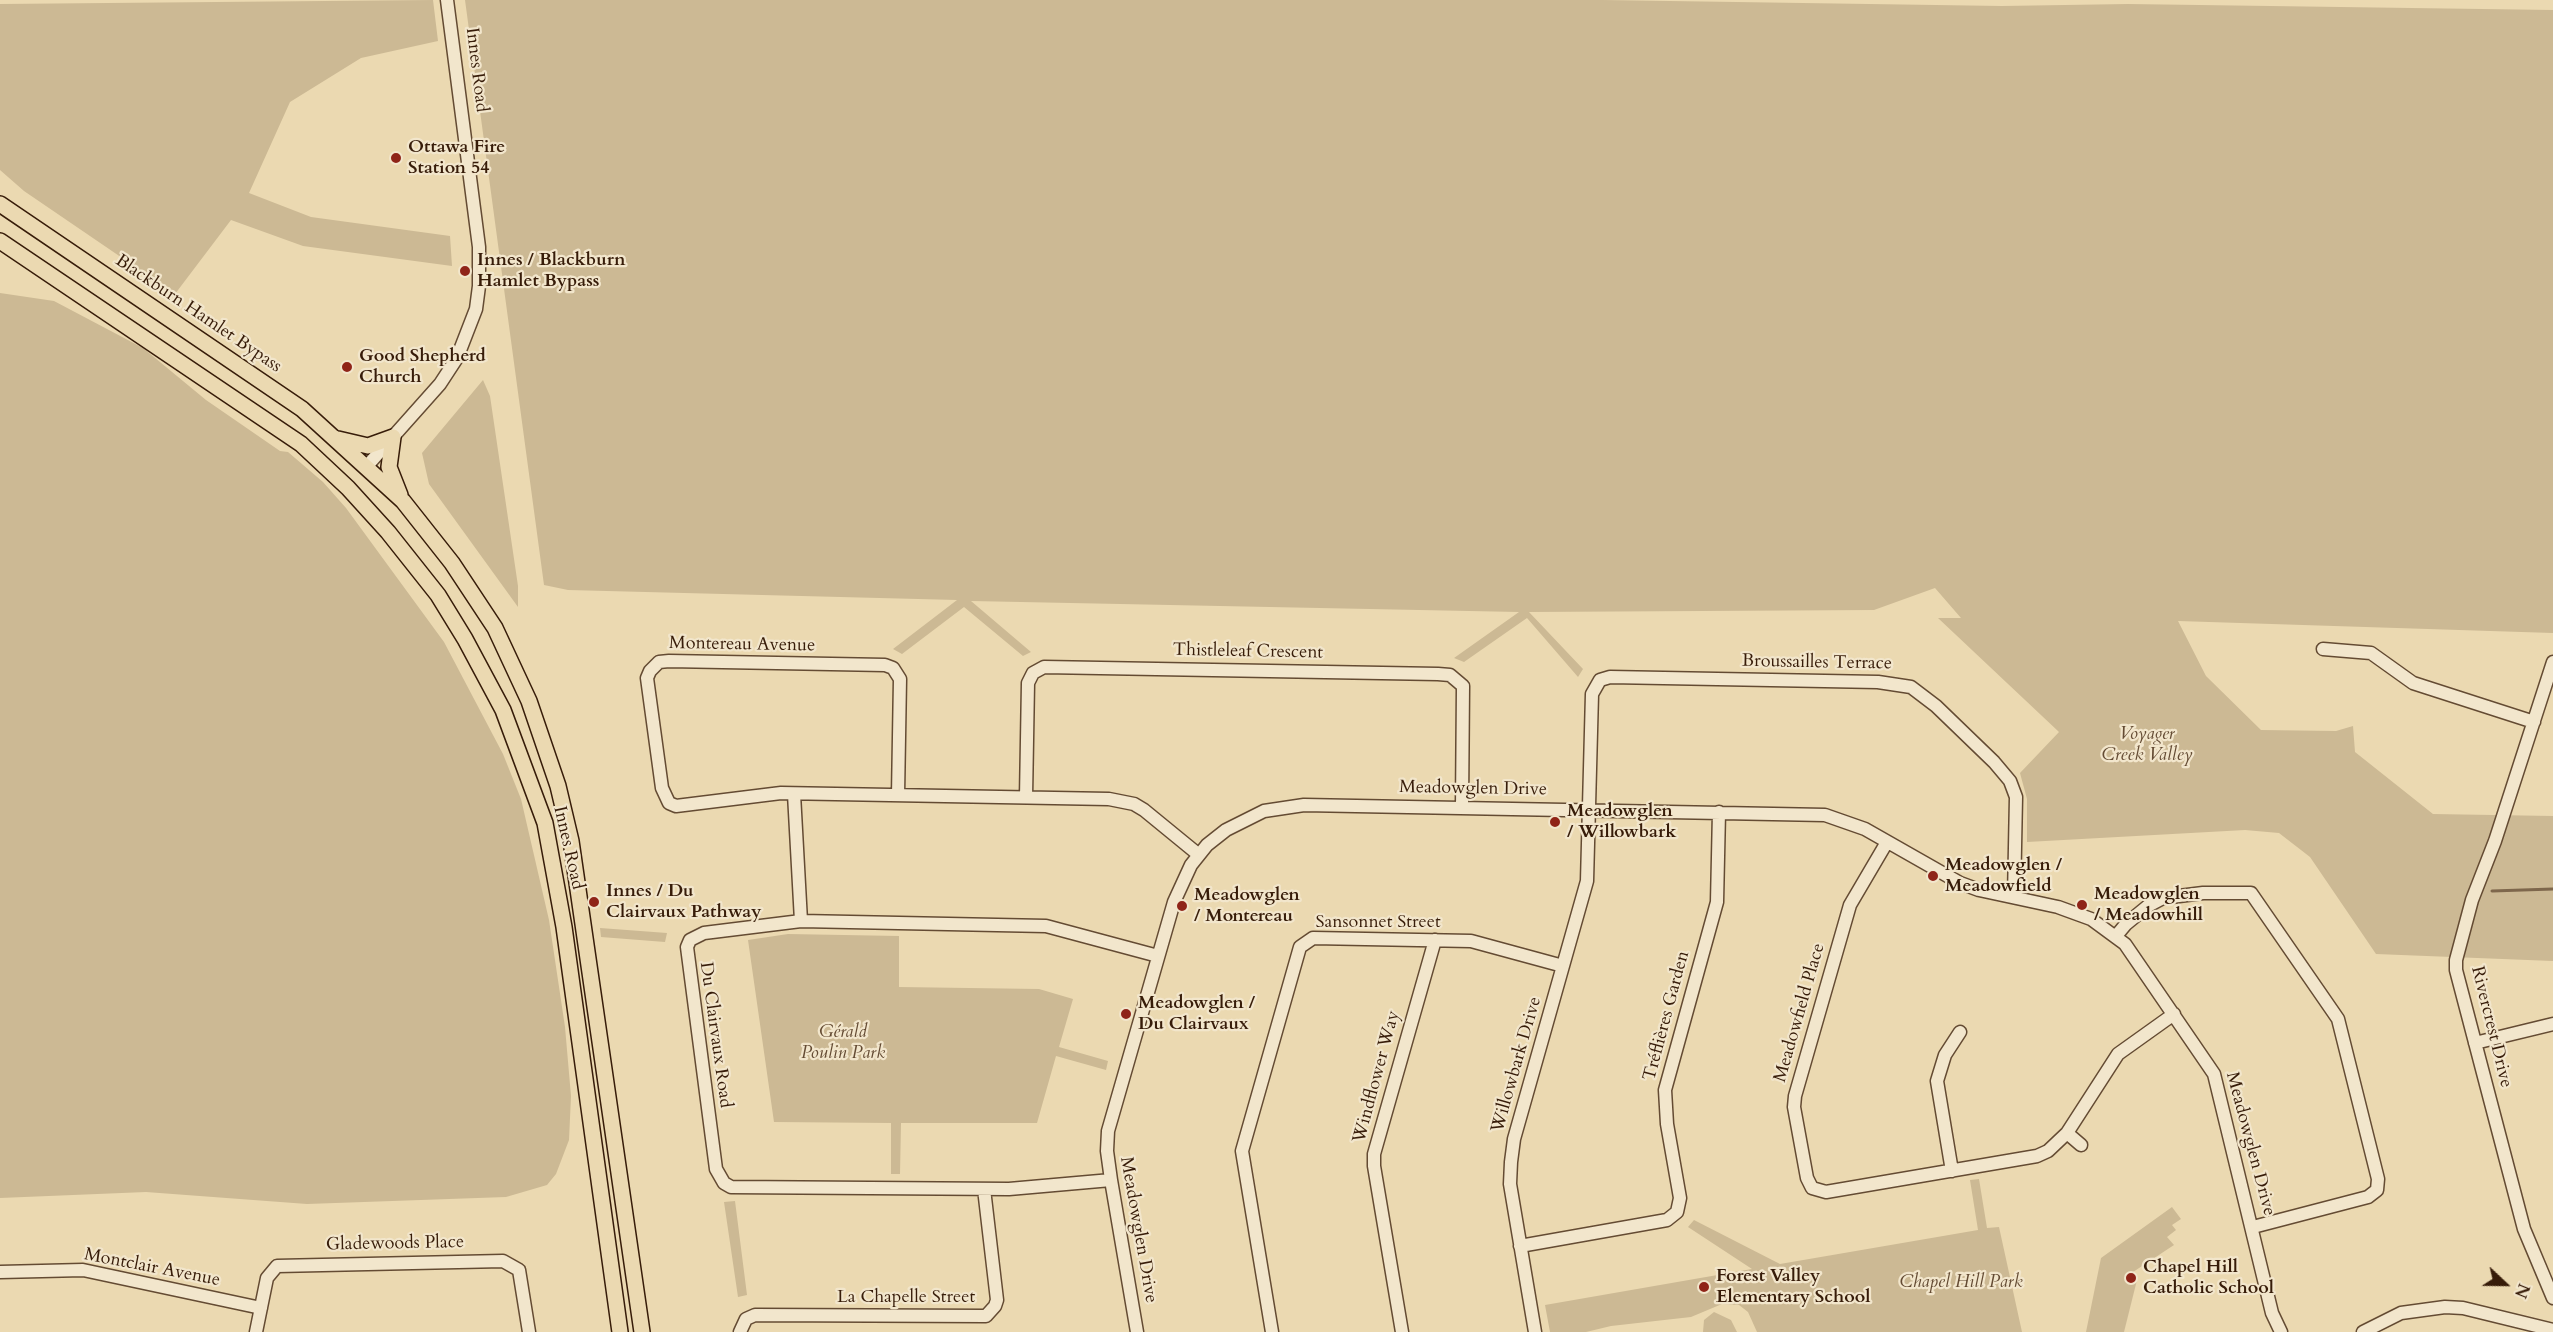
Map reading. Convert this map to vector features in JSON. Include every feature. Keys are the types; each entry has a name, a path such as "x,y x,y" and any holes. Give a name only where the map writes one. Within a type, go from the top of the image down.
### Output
{"main road":[{"name":"Blackburn Hamlet Bypass","path":"0,204 302,409 367,466"},
{"path":"0,241 249,407 301,444 348,488"},
{"path":"335,438 368,446 393,437 389,467 403,501"},
{"name":"Innes Road","path":"620,1332 566,938 545,823 503,710 465,639 438,595 388,532 348,488 367,466 403,501 452,564 495,628 529,701 558,786 571,841 589,950 642,1332"}],"street":[{"name":"Innes Road","path":"367,466 440,384 457,358 471,328 479,286 479,247 447,0"},
{"path":"2323,649 2371,653 2413,683 2534,722"},
{"name":"Montereau Avenue","path":"898,795 900,679 893,668 866,664 669,661 653,666 647,678 663,788 669,802 683,807 794,794 1109,799 1134,804 1154,817 1199,855"},
{"name":"Rivercrest Drive","path":"2553,662 2495,842 2472,900 2456,960 2456,969 2524,1228 2553,1298"},
{"name":"Thistleleaf Crescent","path":"1026,797 1028,683 1033,673 1044,667 1438,674 1450,675 1463,686 1462,807"},
{"name":"Broussailles Terrace","path":"1590,809 1592,694 1600,680 1610,677 1901,684 1922,693 1994,762 2010,781 2016,797 2014,897"},
{"path":"794,794 801,921"},
{"name":"Meadowglen Drive","path":"1137,1332 1107,1151 1110,1121 1181,883 1199,855 1226,830 1246,818 1278,808 1304,805 1825,814 1854,824 1960,883 2072,911 2091,919 2116,936 2132,953 2214,1074 2253,1227 2272,1313 2281,1332"},
{"name":"Willowbark Drive","path":"1535,1332 1510,1184 1514,1139 1587,881 1590,809"},
{"name":"Tréflières Garden","path":"1520,1246 1667,1220 1677,1212 1680,1198 1664,1102 1665,1090 1718,902 1719,812"},
{"name":"Meadowfield Place","path":"1887,842 1850,905 1795,1096 1794,1107 1807,1178 1812,1188 1826,1192 2037,1156 2058,1144 2067,1133 2118,1054 2174,1014"},
{"path":"2116,936 2126,924 2148,906 2163,898 2203,893 2251,892 2338,1019 2378,1179 2377,1190 2368,1197 2253,1227"},
{"name":"Du Clairvaux Road","path":"1111,1180 1053,1186 984,1189 731,1187 718,1178 687,947 690,940 704,933 801,921 1046,926 1158,956"},
{"name":"Sansonnet Street","path":"1272,1332 1242,1151 1297,953 1305,941 1313,938 1435,940 1485,944 1563,966"},
{"name":"Windflower Way","path":"1402,1332 1374,1166 1374,1154 1435,940"},
{"path":"2475,1043 2553,1024"},
{"path":"1952,1171 1937,1081 1945,1055 1960,1032"},
{"path":"2067,1133 2081,1144"},
{"name":"La Chapelle Street","path":"740,1332 746,1319 755,1315 986,1316 997,1300 984,1189"},
{"name":"Gladewoods Place","path":"256,1332 269,1273 277,1266 286,1264 503,1261 519,1270 529,1332"},
{"name":"Montclair Avenue","path":"0,1272 83,1270 261,1308"},
{"path":"2363,1332 2401,1313 2445,1307 2463,1308 2553,1330"}],"green space":[{"path":"433,0 438,41 361,58 290,102 249,193 311,217 450,236 452,266 303,246 231,220 175,294 24,191 0,170 0,4"},
{"name":"Voyager Creek Valley","path":"465,0 1603,0 2553,10 2553,633 2178,621 2206,676 2261,730 2336,731 2353,726 2355,752 2433,814 2553,816 2553,961 2376,954 2310,857 2279,833 2245,830 2027,842 2027,799 2020,773 2059,732 1938,618 1961,618 1935,588 1874,610 1529,612 1583,669 1578,677 1527,618 1464,662 1454,658 1519,612 971,601 1031,652 1023,656 964,607 902,654 893,649 957,600 568,590 544,585"},
{"path":"0,293 54,301 143,348 206,400 280,451 288,452 323,482 346,508 444,642 503,754 521,799 549,920 565,1027 571,1096 569,1140 556,1174 547,1185 506,1197 307,1204 146,1192 0,1198"},
{"path":"483,380 490,396 518,586 518,607 429,484 422,453"},
{"path":"600,928 667,933 665,942 601,937"},
{"name":"Gérald Poulin Park","path":"788,934 899,936 899,987 1039,989 1073,999 1059,1047 1108,1061 1106,1070 1056,1056 1037,1123 901,1123 900,1174 891,1174 891,1123 774,1122 748,940"},
{"name":"Chapel Hill Park","path":"1979,1179 1987,1228 1999,1227 2022,1332 1757,1332 1748,1312 1739,1305 1722,1304 1691,1317 1611,1326 1586,1332 1550,1332 1545,1305 1752,1269 1688,1227 1694,1220 1780,1264 1978,1230 1970,1180"},
{"path":"735,1201 747,1295 738,1297 724,1202"},
{"path":"2172,1207 2181,1219 2172,1225 2176,1230 2167,1237 2174,1245 2133,1272 2137,1280 2124,1332 2086,1332 2101,1258"},
{"path":"1714,1312 1731,1320 1737,1332 1703,1332 1704,1320"}],"waterway":[{"path":"2492,891 2553,889"}],"place":[{"name":"Ottawa Fire Station 54","path":"396,158"},
{"name":"Innes / Blackburn Hamlet Bypass","path":"465,271"},
{"name":"Good Shepherd Church","path":"347,367"},
{"name":"Meadowglen / Willowbark","path":"1555,822"},
{"name":"Meadowglen / Meadowfield","path":"1933,876"},
{"name":"Innes / Du Clairvaux Pathway","path":"594,902"},
{"name":"Meadowglen / Meadowhill","path":"2082,905"},
{"name":"Meadowglen / Montereau","path":"1182,906"},
{"name":"Meadowglen / Du Clairvaux","path":"1126,1014"},
{"name":"Chapel Hill Catholic School","path":"2131,1278"},
{"name":"Forest Valley Elementary School","path":"1704,1287"}]}
